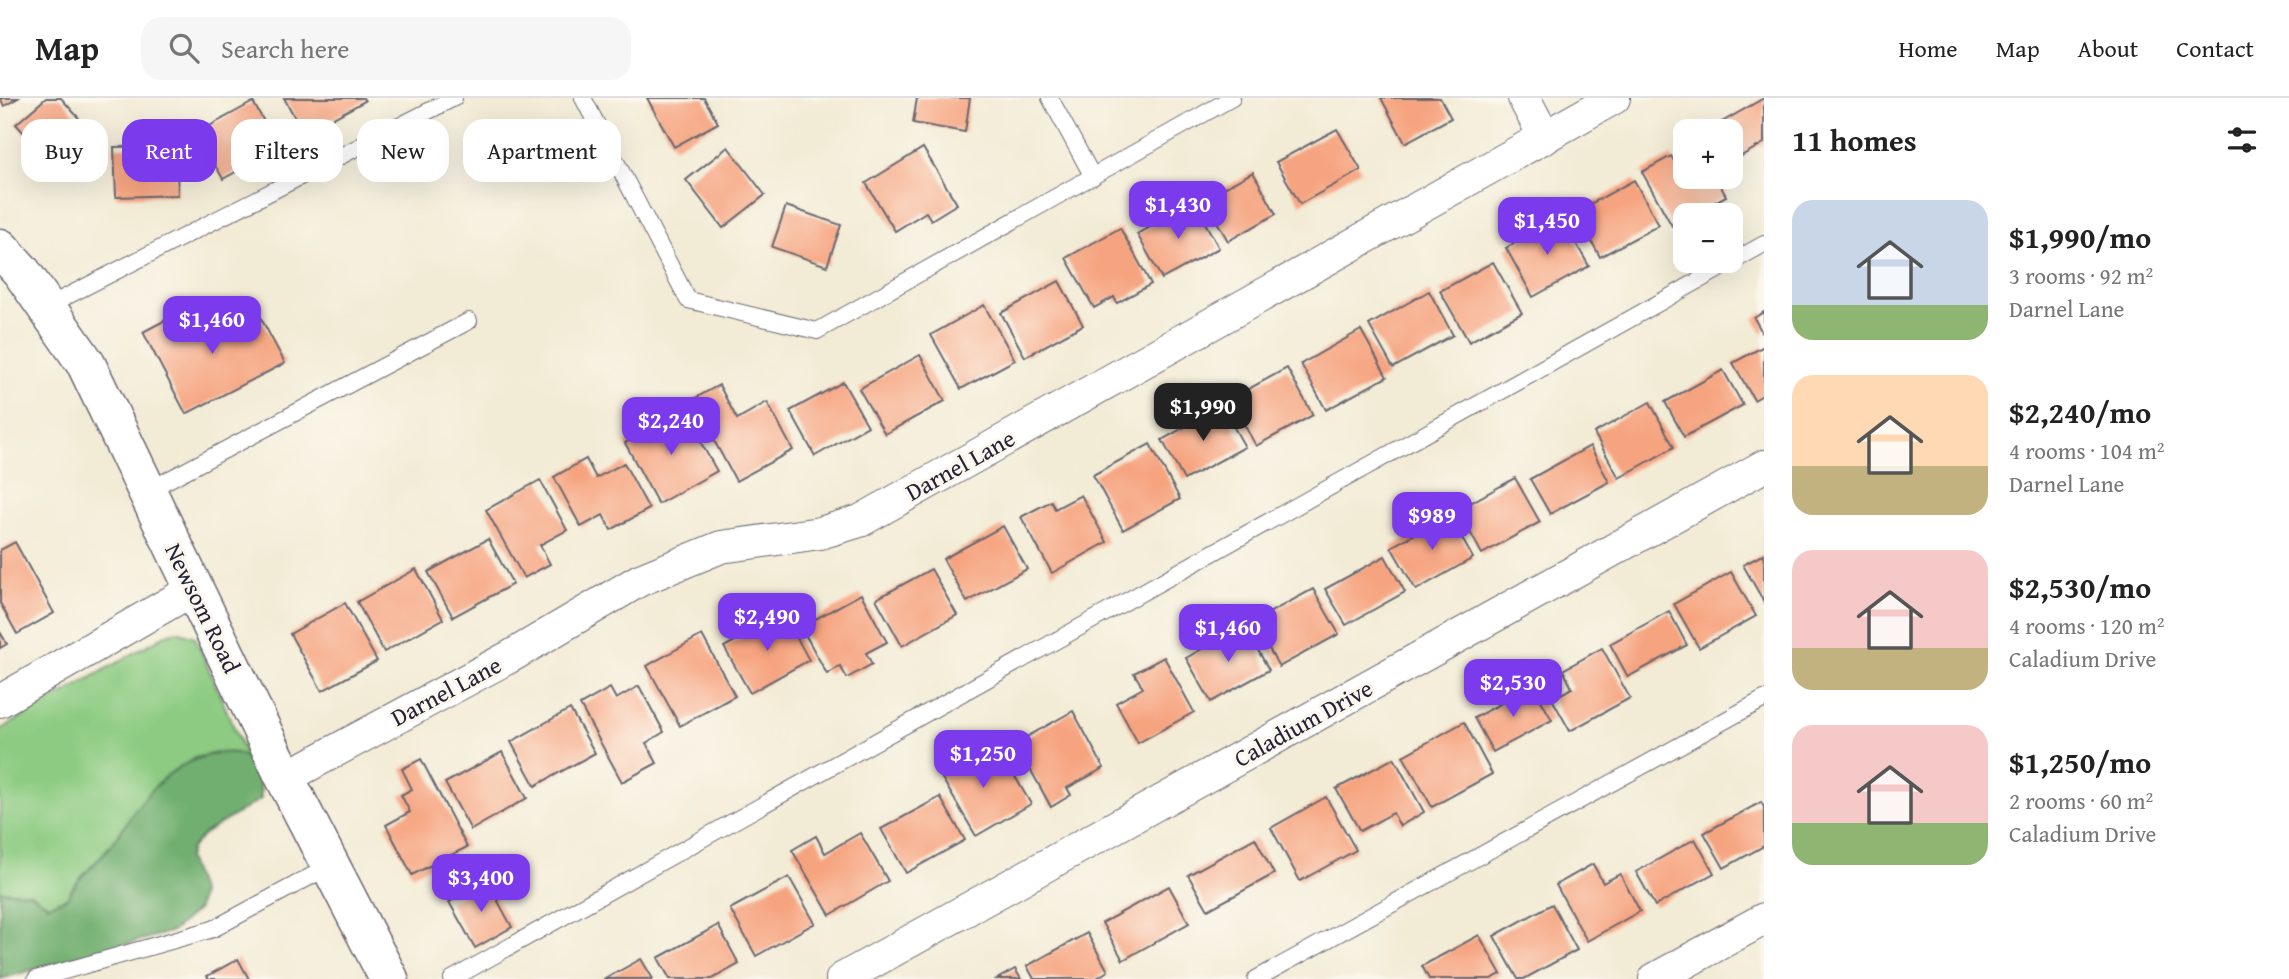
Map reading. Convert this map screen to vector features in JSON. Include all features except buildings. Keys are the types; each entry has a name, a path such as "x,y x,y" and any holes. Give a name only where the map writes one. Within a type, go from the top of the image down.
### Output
{"street":[{"path":"1524,98 1545,138"},
{"name":"Darnel Lane","path":"285,778 513,654 640,580 721,547 820,533 860,521 1614,98"},
{"name":"Newsom Road","path":"0,248 21,271 86,364 285,778 388,979"},
{"name":"Caladium Drive","path":"842,979 1764,466"},
{"path":"0,701 194,589"},
{"path":"1656,979 1764,919"}],"lane":[{"path":"46,307 454,98"},
{"path":"583,98 688,300 817,331 1232,98"},
{"path":"1050,98 1093,177"},
{"path":"452,979 1764,244"},
{"path":"147,491 469,321"},
{"path":"1256,979 1764,699"},
{"path":"36,979 213,929 330,866"}],"green space":[{"path":"177,631 195,637 247,758 235,753 217,753 194,758 134,811 116,839 73,887 67,898 48,905 30,893 0,891 0,730 169,633"},
{"path":"217,753 242,755 252,764 260,785 261,799 205,833 191,848 188,858 201,893 198,909 173,931 0,979 0,891 30,893 48,905 67,898 116,839 134,811 161,781 191,761"}]}
